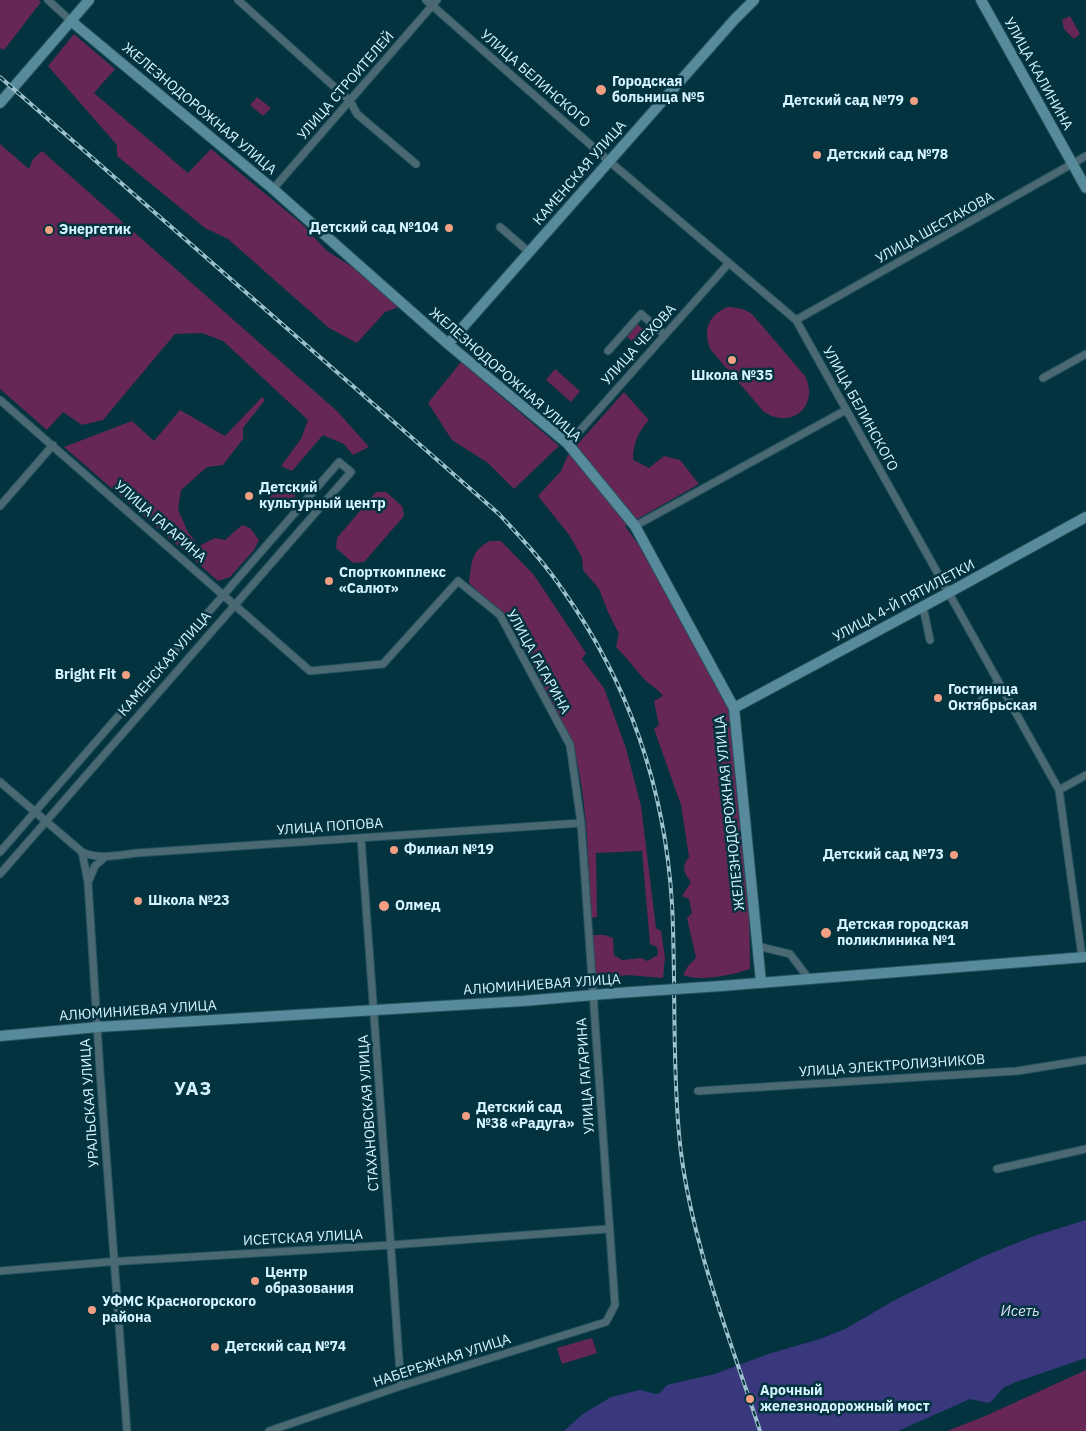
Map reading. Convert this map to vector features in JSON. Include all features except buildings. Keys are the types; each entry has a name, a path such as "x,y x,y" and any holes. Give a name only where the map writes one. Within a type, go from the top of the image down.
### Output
{"street":[{"name":"ЖЕЛЕЗНОДОРОЖНАЯ УЛИЦА","path":"48,0 273,189 448,344 568,444 635,526 734,708 761,982"},
{"path":"0,103 89,0"},
{"path":"238,0 350,101 357,114 416,164"},
{"name":"УЛИЦА БЕЛИНСКОГО","path":"426,0 435,3 609,161 796,320 1059,790 1084,957"},
{"name":"КАМЕНСКАЯ УЛИЦА","path":"448,344 734,20 754,0"},
{"name":"УЛИЦА КАЛИНИНА","path":"981,0 1086,188"},
{"name":"УЛИЦА СТРОИТЕЛЕЙ","path":"273,189 435,3"},
{"name":"УЛИЦА ШЕСТАКОВА","path":"796,320 1086,156"},
{"path":"500,227 530,252"},
{"name":"УЛИЦА ЧЕХОВА","path":"568,444 729,263"},
{"path":"608,351 641,314 665,335"},
{"path":"1043,378 1086,354"},
{"name":"УЛИЦА ГАГАРИНА","path":"0,400 310,671 383,664 458,581 500,615 570,745 581,823 608,1229 615,1305"},
{"path":"635,526 846,410"},
{"path":"0,506 53,445"},
{"name":"КАМЕНСКАЯ УЛИЦА","path":"0,852 339,462 351,472 0,874"},
{"name":"УЛИЦА 4-Й ПЯТИЛЕТКИ","path":"734,708 948,594 1086,517"},
{"path":"923,607 930,640"},
{"path":"977,706 998,682"},
{"path":"1059,790 1086,775"},
{"path":"0,782 82,852"},
{"name":"УЛИЦА ПОПОВА","path":"82,852 91,857 137,852 581,823"},
{"name":"СТАХАНОВСКАЯ УЛИЦА","path":"362,838 401,1386"},
{"name":"УРАЛЬСКАЯ УЛИЦА","path":"82,852 88,882 126,1431"},
{"path":"88,882 95,866 105,856"},
{"path":"757,946 790,954 809,979"},
{"name":"АЛЮМИНИЕВАЯ УЛИЦА","path":"0,1036 98,1027 523,1001 1084,957"},
{"name":"УЛИЦА ЭЛЕКТРОЛИЗНИКОВ","path":"698,1091 1017,1071 1086,1060"},
{"path":"997,1169 1086,1149"},
{"name":"ИСЕТСКАЯ УЛИЦА","path":"0,1271 608,1229"},
{"name":"НАБЕРЕЖНАЯ УЛИЦА","path":"269,1431 401,1386 606,1322 615,1305"}],"shaded area":[{"path":"0,0 38,0 41,2 4,50 0,48"},
{"path":"1070,16 1080,34 1074,39 1064,29 1062,20"},
{"path":"74,34 115,69 94,93 188,173 211,149 302,224 327,251 351,266 399,307 385,312 357,343 329,328 228,239 205,228 117,156 117,145 48,66"},
{"path":"257,97 271,108 263,116 250,105"},
{"name":"Энергетик","path":"0,144 29,169 33,159 42,151 338,412 369,447 353,455 344,444 323,435 292,471 281,466 301,439 308,420 223,341 202,333 175,334 103,420 82,425 63,412 47,430 0,389"},
{"path":"728,307 735,307 752,314 805,376 809,387 809,397 806,406 793,417 773,416 763,411 711,350 707,336 709,324 716,314"},
{"path":"637,324 645,331 635,344 627,337"},
{"path":"461,362 559,446 514,489 488,463 452,440 428,403"},
{"path":"555,369 580,391 571,402 546,380"},
{"path":"624,392 649,420 637,438 633,460 649,468 664,456 680,460 699,484 625,526 645,554 730,710 749,900 750,969 726,975 699,978 683,975 696,958 687,918 692,913 689,899 682,896 691,882 684,870 689,857 681,805 654,729 659,725 654,701 663,696 645,680 616,647 619,634 599,589 583,570 582,558 570,536 538,496 561,471 568,455"},
{"path":"262,397 265,400 243,428 243,439 223,465 207,467 181,490 178,510 188,532 199,546 215,538 225,540 242,525 250,528 259,540 254,550 230,577 218,581 64,447 132,421 154,441 180,410 225,436"},
{"path":"285,483 294,485 295,498 287,510 270,506 269,496 275,489"},
{"path":"376,492 386,492 402,506 404,516 364,562 353,563 336,548 337,538"},
{"path":"490,541 501,541 534,575 586,653 582,659 604,688 626,748 641,806 656,928 661,931 665,957 663,978 628,975 597,979 594,972 593,935 605,935 613,938 614,955 622,960 642,958 647,961 658,955 657,947 650,944 642,851 596,853 597,917 591,918 584,807 572,742 513,626 469,583 475,553"},
{"path":"592,1338 597,1353 562,1364 557,1348"},
{"path":"1086,1370 1086,1431 947,1431 983,1417"}],"water":[{"name":"Исеть","path":"1086,1220 1086,1358 1016,1382 1003,1388 988,1403 970,1399 898,1431 564,1431 583,1414 611,1397 640,1390 656,1394 660,1393 667,1385 715,1374 768,1354 820,1339 845,1329 895,1300 982,1257 1034,1236"}],"railway":[{"path":"0,77 499,514 532,550 555,579 586,625 624,699 640,738 652,778 661,819 668,861 672,904 677,1105 684,1172 700,1247 760,1431"}],"place":[{"name":"Городская больница №5","path":"601,90"},
{"name":"Детский сад №79","path":"914,101"},
{"name":"Детский сад №78","path":"817,155"},
{"name":"Детский сад №104","path":"449,228"},
{"name":"Энергетик","path":"49,230"},
{"name":"Школа №35","path":"732,360"},
{"name":"Детский культурный центр","path":"249,496"},
{"name":"Спорткомплекс «Салют»","path":"329,581"},
{"name":"Bright Fit","path":"126,675"},
{"name":"Гостиница Октябрьская","path":"938,698"},
{"name":"Филиал №19","path":"394,850"},
{"name":"Детский сад №73","path":"954,855"},
{"name":"Школа №23","path":"138,901"},
{"name":"Олмед","path":"384,906"},
{"name":"Детская городская поликлиника №1","path":"826,933"},
{"name":"Детский сад №38 «Радуга»","path":"466,1116"},
{"name":"Центр образования","path":"255,1281"},
{"name":"УФМС Красногорского района","path":"92,1310"},
{"name":"Детский сад №74","path":"215,1347"},
{"name":"Арочный железнодорожный мост","path":"750,1399"}],"district":[{"name":"УАЗ","path":"193,1090"}]}
